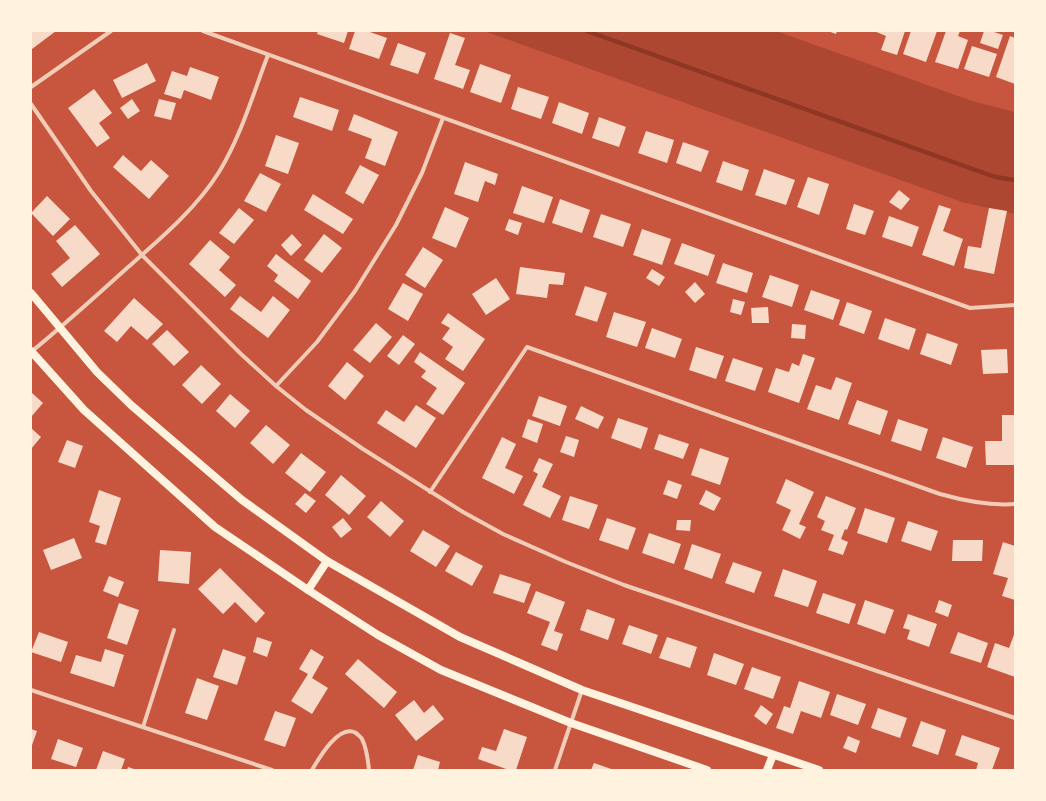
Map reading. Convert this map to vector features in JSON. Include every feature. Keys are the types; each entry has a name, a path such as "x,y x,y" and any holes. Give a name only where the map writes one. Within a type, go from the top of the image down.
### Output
{"main road":[{"path":"31,293 97,372 131,405 242,500 327,561 460,637 582,690 819,770"},
{"path":"31,352 84,410 215,527 378,635 442,670 571,723 707,770"},
{"path":"308,590 327,561"},
{"path":"767,770 773,755"}],"street":[{"path":"31,87 111,31"},
{"path":"202,31 970,308 1015,305"},
{"path":"31,352 142,255 178,221 219,173 234,143 268,55"},
{"path":"31,104 91,191 142,255 241,354 276,386 306,410 430,492 503,534 617,582 1015,718"},
{"path":"276,386 317,342 355,291 396,225 422,173 443,118"},
{"path":"430,492 527,347 940,494 968,501 999,505 1015,504"},
{"path":"143,727 174,630"},
{"path":"31,690 272,770"},
{"path":"555,770 582,690"},
{"path":"312,770 334,738 344,732 353,732 362,738 366,750 369,770"}],"shaded area":[{"path":"484,31 776,31 972,101 1015,112 1015,214 962,202"}],"building":[{"path":"31,31 56,31 32,49"},
{"path":"318,31 348,31 344,43 317,34"},
{"path":"355,31 367,31 387,38 379,59 349,49"},
{"path":"828,31 837,31 836,34"},
{"path":"874,31 905,31 897,55 881,50 886,36"},
{"path":"911,31 937,31 926,62 903,54"},
{"path":"946,31 960,31 958,36 968,40 958,69 935,62"},
{"path":"984,31 991,31 1003,35 998,49 980,43"},
{"path":"450,33 465,38 455,65 470,70 463,89 434,79"},
{"path":"1010,36 1015,38 1015,84 996,77"},
{"path":"398,43 426,53 418,74 390,65"},
{"path":"972,46 997,54 989,77 964,69"},
{"path":"147,63 156,81 122,98 113,80"},
{"path":"480,64 511,75 501,103 470,92"},
{"path":"190,67 219,77 211,100 184,90 181,99 164,94 172,71 187,76"},
{"path":"518,87 549,97 541,119 511,109"},
{"path":"94,89 112,113 99,123 110,138 97,147 68,108"},
{"path":"300,97 339,110 332,131 293,117"},
{"path":"132,99 140,111 128,119 120,108"},
{"path":"159,99 176,103 171,120 154,116"},
{"path":"559,102 589,113 582,134 552,123"},
{"path":"354,114 398,132 385,166 365,158 372,139 348,130"},
{"path":"599,117 626,127 619,147 592,138"},
{"path":"646,131 674,140 667,163 638,153"},
{"path":"276,135 299,143 288,174 265,166"},
{"path":"683,142 709,151 701,172 676,163"},
{"path":"123,155 141,171 151,160 169,176 149,199 113,167"},
{"path":"723,161 749,170 742,191 716,182"},
{"path":"465,162 498,174 495,185 485,181 478,202 454,194"},
{"path":"360,165 379,175 363,204 345,193"},
{"path":"764,169 795,180 786,205 755,195"},
{"path":"260,173 281,184 266,212 244,201"},
{"path":"808,177 829,184 819,215 797,207"},
{"path":"522,186 553,197 544,223 513,213"},
{"path":"899,190 910,199 901,210 889,202"},
{"path":"313,194 353,219 343,234 304,210"},
{"path":"47,196 70,219 53,236 31,213"},
{"path":"560,199 590,210 582,233 552,223"},
{"path":"854,204 874,211 865,235 846,229"},
{"path":"939,205 951,209 943,231 963,239 954,266 922,255"},
{"path":"445,207 469,218 456,248 432,238"},
{"path":"239,208 254,220 234,244 219,233"},
{"path":"989,208 1007,211 994,274 964,268 968,246 981,248"},
{"path":"601,214 631,224 623,247 593,237"},
{"path":"889,216 919,227 912,247 882,237"},
{"path":"509,219 522,223 518,235 505,230"},
{"path":"75,225 100,254 62,287 51,274 70,258 56,241"},
{"path":"642,229 671,239 662,265 633,255"},
{"path":"292,234 302,245 291,256 281,245"},
{"path":"324,234 342,248 322,273 304,260"},
{"path":"210,240 230,257 219,270 236,285 225,297 189,264"},
{"path":"682,243 715,255 708,276 674,264"},
{"path":"423,247 443,260 425,288 405,275"},
{"path":"276,254 311,281 298,299 274,281 278,275 267,266"},
{"path":"723,263 753,273 747,293 716,283"},
{"path":"520,267 565,273 563,285 549,284 547,298 516,294"},
{"path":"652,269 665,277 659,286 646,278"},
{"path":"770,275 799,285 792,307 762,297"},
{"path":"496,278 510,299 486,315 472,294"},
{"path":"695,282 705,294 695,303 685,292"},
{"path":"403,283 423,294 408,321 388,309"},
{"path":"585,286 607,293 597,322 575,315"},
{"path":"811,290 840,300 833,320 804,310"},
{"path":"240,296 261,312 273,296 290,310 268,338 230,309"},
{"path":"134,298 163,324 147,340 131,326 117,342 104,331"},
{"path":"733,299 745,302 741,315 730,312"},
{"path":"847,302 872,311 864,334 839,325"},
{"path":"768,307 769,323 752,323 751,308"},
{"path":"614,312 646,322 637,347 606,337"},
{"path":"448,313 485,339 463,371 445,359 453,347 442,339 450,328 441,323"},
{"path":"885,318 916,329 909,350 878,339"},
{"path":"376,323 392,337 370,363 353,350"},
{"path":"792,324 806,325 805,339 791,338"},
{"path":"652,328 682,339 675,358 645,348"},
{"path":"167,330 189,352 174,366 152,344"},
{"path":"927,333 958,344 951,365 920,354"},
{"path":"403,335 415,344 399,365 387,356"},
{"path":"696,347 724,356 716,379 689,370"},
{"path":"1007,349 1008,373 983,374 981,350"},
{"path":"420,352 465,383 443,415 426,404 437,388 421,377 426,371 414,362"},
{"path":"803,354 815,358 799,403 768,392 776,368 789,372 792,363 799,366"},
{"path":"733,358 763,368 755,391 725,381"},
{"path":"347,362 364,376 345,400 328,386"},
{"path":"201,365 221,384 202,404 182,385"},
{"path":"836,377 852,383 839,420 807,409 816,385 831,390"},
{"path":"31,392 43,403 31,417"},
{"path":"230,394 250,411 235,428 216,411"},
{"path":"539,396 567,406 560,426 532,416"},
{"path":"857,400 888,411 880,435 848,424"},
{"path":"416,405 436,418 416,448 377,423 386,410 404,422"},
{"path":"581,406 604,417 598,429 575,419"},
{"path":"1002,415 1015,415 1015,465 986,465 985,441 1002,441"},
{"path":"618,418 648,428 641,449 611,438"},
{"path":"528,419 543,424 537,443 522,437"},
{"path":"898,419 928,429 921,451 891,441"},
{"path":"266,425 290,445 273,464 250,443"},
{"path":"31,428 41,437 31,449"},
{"path":"659,434 689,444 683,459 654,449"},
{"path":"566,436 579,440 574,457 560,452"},
{"path":"502,437 516,444 505,468 523,476 514,494 482,478"},
{"path":"943,437 973,447 966,468 936,458"},
{"path":"67,440 83,446 75,468 58,462"},
{"path":"700,448 729,458 720,485 691,475"},
{"path":"301,453 326,472 310,492 285,473"},
{"path":"539,458 553,464 542,487 561,496 550,518 523,505 538,474 533,471"},
{"path":"341,475 366,496 349,515 325,495"},
{"path":"786,479 814,492 799,524 806,527 800,539 782,530 791,510 776,503"},
{"path":"668,480 682,485 677,499 663,494"},
{"path":"99,490 121,498 106,545 95,542 100,526 89,522"},
{"path":"706,490 721,498 714,511 699,504"},
{"path":"305,493 316,501 306,513 295,504"},
{"path":"570,496 598,505 589,529 562,520"},
{"path":"826,496 856,508 847,530 845,529 841,539 848,542 843,555 828,550 834,535 821,530 825,521 817,517"},
{"path":"381,501 404,521 390,537 367,517"},
{"path":"865,508 895,518 887,543 857,533"},
{"path":"343,518 352,529 341,538 332,527"},
{"path":"607,518 636,528 628,550 599,540"},
{"path":"677,520 691,520 690,531 676,530"},
{"path":"908,521 938,531 931,551 901,541"},
{"path":"423,530 450,546 436,567 410,551"},
{"path":"649,533 681,544 674,564 642,553"},
{"path":"74,538 82,558 51,570 43,550"},
{"path":"953,540 983,540 982,561 952,561"},
{"path":"1003,542 1015,546 1015,600 1002,596 1008,578 993,574"},
{"path":"692,544 721,554 712,579 684,569"},
{"path":"160,550 191,552 189,584 158,581"},
{"path":"456,552 483,566 472,586 445,571"},
{"path":"733,562 762,572 754,593 725,583"},
{"path":"220,568 265,613 256,623 235,602 223,614 198,589"},
{"path":"783,569 817,581 808,607 774,596"},
{"path":"500,574 531,584 524,603 493,593"},
{"path":"109,576 124,582 118,597 103,591"},
{"path":"536,591 565,602 554,631 563,634 557,651 541,645 550,622 527,613"},
{"path":"823,593 856,604 849,624 816,613"},
{"path":"865,600 894,610 885,634 857,624"},
{"path":"939,600 952,605 948,617 935,612"},
{"path":"119,603 139,610 127,645 107,638"},
{"path":"587,609 615,619 608,640 580,630"},
{"path":"908,614 937,624 929,647 907,639 910,630 903,628"},
{"path":"629,625 658,635 651,654 622,644"},
{"path":"39,632 68,642 61,662 31,652"},
{"path":"958,632 988,643 981,663 950,653"},
{"path":"1015,632 1015,677 987,667 995,643 1009,648"},
{"path":"257,637 272,642 267,657 253,652"},
{"path":"667,637 697,647 690,668 659,658"},
{"path":"105,649 124,655 114,687 70,673 76,655 101,662"},
{"path":"223,649 246,657 237,685 213,677"},
{"path":"311,649 324,657 312,678 328,688 312,714 291,701 308,674 299,669"},
{"path":"714,653 744,664 736,685 707,675"},
{"path":"358,659 397,692 384,708 345,674"},
{"path":"752,667 781,677 773,699 744,689"},
{"path":"197,678 219,686 207,720 185,713"},
{"path":"799,681 830,692 821,718 801,711 793,734 776,728 784,706 790,708"},
{"path":"837,694 866,704 858,725 830,715"},
{"path":"414,700 424,713 433,705 444,719 416,741 395,715"},
{"path":"761,705 773,714 766,725 754,716"},
{"path":"878,708 907,718 900,738 871,728"},
{"path":"275,711 296,718 285,747 264,740"},
{"path":"921,721 946,730 938,755 912,746"},
{"path":"31,729 37,731 31,748"},
{"path":"504,729 527,737 516,770 509,770 478,759 482,747 496,751"},
{"path":"962,735 1000,748 992,770 976,770 978,763 955,755"},
{"path":"848,736 860,741 856,753 843,748"},
{"path":"58,739 83,748 76,767 51,759"},
{"path":"103,751 125,759 121,770 96,770"},
{"path":"418,755 440,762 438,770 413,770"},
{"path":"594,763 614,770 591,770"},
{"path":"128,767 137,770 127,770"}],"waterway":[{"path":"587,31 995,177 1015,180"}]}
